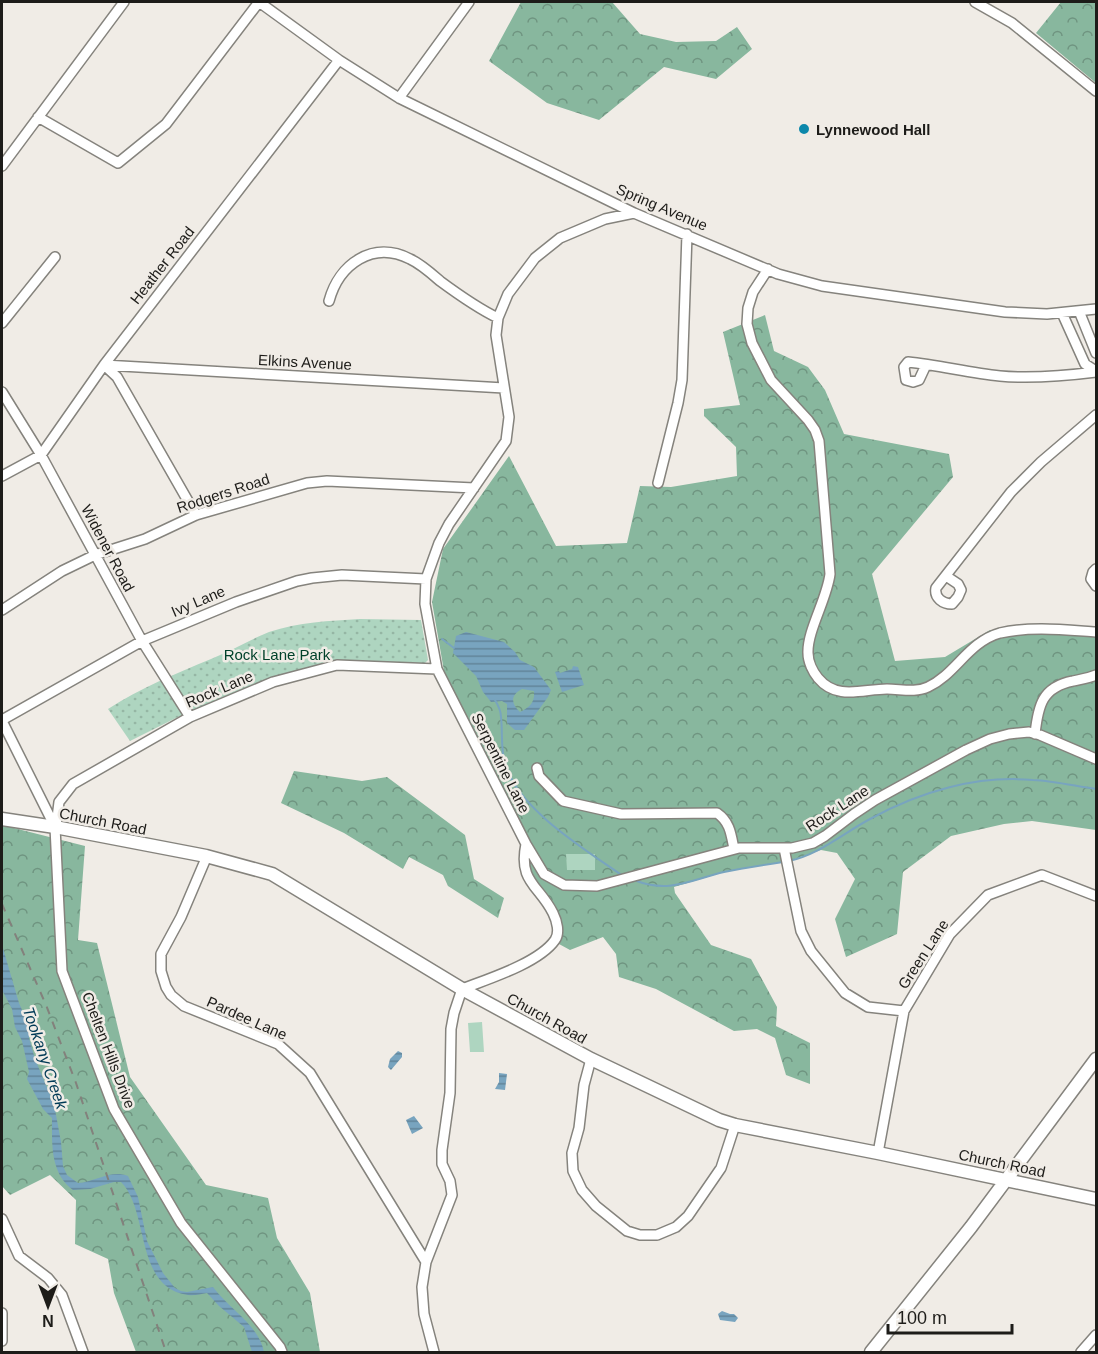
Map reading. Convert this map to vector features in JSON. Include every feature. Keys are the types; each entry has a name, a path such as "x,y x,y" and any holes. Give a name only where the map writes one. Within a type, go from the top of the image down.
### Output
{"main road":[{"name":"Church Road","path":"2,819 56,826 207,856 272,874 462,988 591,1059 703,1114 735,1125 1096,1199"},
{"path":"871,1353 971,1227 1096,1059"}],"street":[{"path":"2,166 124,2"},
{"path":"38,117 118,163 166,124 259,2"},
{"name":"Spring Avenue","path":"259,2 339,60 399,98 634,213 768,269 822,286 1005,312 1062,313 1096,309"},
{"path":"399,98 469,2"},
{"path":"975,2 1012,23 1096,91"},
{"name":"Heather Road","path":"2,476 41,455 104,365 339,60"},
{"path":"2,149 9,156"},
{"name":"Serpentine Lane","path":"462,988 523,964 556,939 558,928 553,913 524,871 526,844 437,669 425,604 426,579 439,543 449,524 506,441 509,417 496,335 498,318 508,294 518,278 544,250 560,238 605,219 634,213"},
{"path":"658,483 682,380 687,234"},
{"path":"329,301 336,284 353,262 377,253 392,253 412,259 473,305 498,318"},
{"path":"2,323 55,257"},
{"path":"768,269 753,292 748,308 747,324 752,343 771,380 815,430 821,453 830,574 828,590 809,642 808,653 810,663 820,681 844,693 885,689 917,690 940,680 974,646 1001,633 1043,630 1096,632"},
{"path":"1079,311 1096,354"},
{"path":"1062,313 1085,364 1096,371"},
{"path":"104,365 117,377 196,515"},
{"name":"Elkins Avenue","path":"104,365 504,388"},
{"path":"926,365 1016,377 1046,377 1096,371"},
{"name":"Widener Road","path":"2,392 41,455 142,641 190,717"},
{"path":"946,576 1011,492 1041,462 1096,415"},
{"name":"Rodgers Road","path":"2,610 62,571 94,555 145,539 196,515 308,483 474,488"},
{"path":"1096,569 1091,579 1096,586"},
{"name":"Ivy Lane","path":"2,721 142,641 236,602 312,578 370,575 426,579"},
{"name":"Rock Lane","path":"56,826 59,802 73,784 190,717 273,682 327,666 366,665 437,669"},
{"path":"1035,734 1039,706 1051,690 1096,675"},
{"name":"Chelten Hills Drive","path":"2,721 56,826 62,971 114,1109 181,1223 280,1347 282,1353"},
{"name":"Rock Lane","path":"526,844 544,874 556,882 581,887 610,883 734,849 757,847 784,851 819,840 875,800 980,743 1009,734 1023,732 1035,734 1096,759"},
{"path":"537,768 539,776 563,801 621,814 704,811 717,813 725,818 734,849"},
{"path":"784,851 801,931 811,951 845,993 868,1007 904,1011"},
{"name":"Pardee Lane","path":"207,856 188,901 161,954 161,971 171,995 184,1006 278,1044 310,1073 426,1262"},
{"name":"Green Lane","path":"878,1153 904,1011 950,934 988,895 1042,875 1096,896"},
{"path":"434,1353 424,1314 422,1287 426,1262 452,1196 450,1181 442,1164 450,1093 451,1029 462,988"},
{"path":"591,1059 584,1085 579,1128 572,1153 573,1171 582,1190 596,1206 627,1231 640,1235 657,1235 676,1227 688,1216 721,1168 735,1125"},
{"path":"2,1219 19,1256 48,1278 62,1295 83,1353"},
{"path":"2,1313 2,1341"},
{"path":"1081,1353 1096,1335"}],"green space":[{"path":"521,2 612,2 640,34 676,42 716,41 737,27 752,49 716,79 664,67 599,120 547,103 489,61"},
{"path":"1061,2 1096,2 1096,83 1036,33"},
{"path":"765,315 774,351 808,367 825,390 844,434 949,454 953,477 872,574 895,661 945,657 990,630 1096,634 1096,830 1032,821 1004,824 951,836 903,872 897,934 846,957 835,919 855,879 837,853 821,850 792,860 724,872 674,887 675,893 711,945 751,959 777,1007 776,1026 810,1043 810,1084 786,1075 775,1038 757,1029 734,1031 656,989 619,977 616,954 603,937 570,950 559,944 563,933 555,905 539,892 527,864 526,841 444,671 432,602 443,549 509,456 556,546 627,543 640,486 671,487 737,476 736,447 704,416 704,409 740,405 723,332"},
{"name":"Rock Lane Park","path":"360,619 421,620 428,660 424,664 342,661 180,716 130,741 108,709 158,682 269,632 303,624"},
{"path":"294,771 362,781 387,777 465,835 474,879 504,898 498,918 448,886 443,875 409,857 403,869 344,833 281,803"},
{"path":"2,825 85,846 78,940 97,943 130,1077 206,1185 268,1198 277,1238 310,1293 320,1352 136,1352 114,1293 108,1259 75,1244 76,1200 50,1175 10,1195 2,1186"},
{"path":"566,854 595,854 595,870 567,870"},
{"path":"482,1022 484,1052 470,1052 468,1023"}],"water":[{"path":"466,632 504,642 520,660 534,667 551,690 524,730 515,730 507,723 507,704 502,701 491,702 483,692 476,676 453,653 456,636","holes":["522,689 534,691 531,704 520,712 513,700 515,694"]},
{"path":"573,666 578,667 584,685 562,692 555,672 560,673 572,669"},
{"path":"2,945 26,1019 35,1059 54,1104 63,1166 67,1175 78,1183 115,1174 128,1176 138,1197 147,1241 163,1273 175,1288 181,1291 213,1287 250,1325 261,1342 264,1352 252,1352 244,1327 207,1293 188,1295 171,1289 159,1278 145,1247 130,1195 121,1182 90,1189 73,1190 65,1183 56,1167 54,1157 52,1118 43,1109 27,1079 29,1072 22,1041 15,1027 12,1009 2,990"},
{"path":"398,1051 402,1053 402,1057 391,1070 388,1067 390,1059"},
{"path":"499,1073 507,1074 505,1090 495,1089 499,1082"},
{"path":"414,1116 423,1128 412,1134 406,1120"},
{"path":"722,1311 734,1314 738,1318 735,1322 720,1320 718,1314"}],"waterway":[{"path":"442,639 454,648"},
{"path":"495,700 501,715 504,761 514,783 525,799 556,828 623,876"},
{"path":"789,861 821,849 889,809 928,793 969,783 1012,779 1049,781 1096,789"},
{"path":"634,880 658,886 669,886 724,872 783,862"}],"railway":[{"path":"2,904 46,1005 76,1083 166,1352"}],"place":[{"name":"Lynnewood Hall","path":"804,129"}],"water label":[{"name":"Tookany Creek","path":"45,1058"}]}
